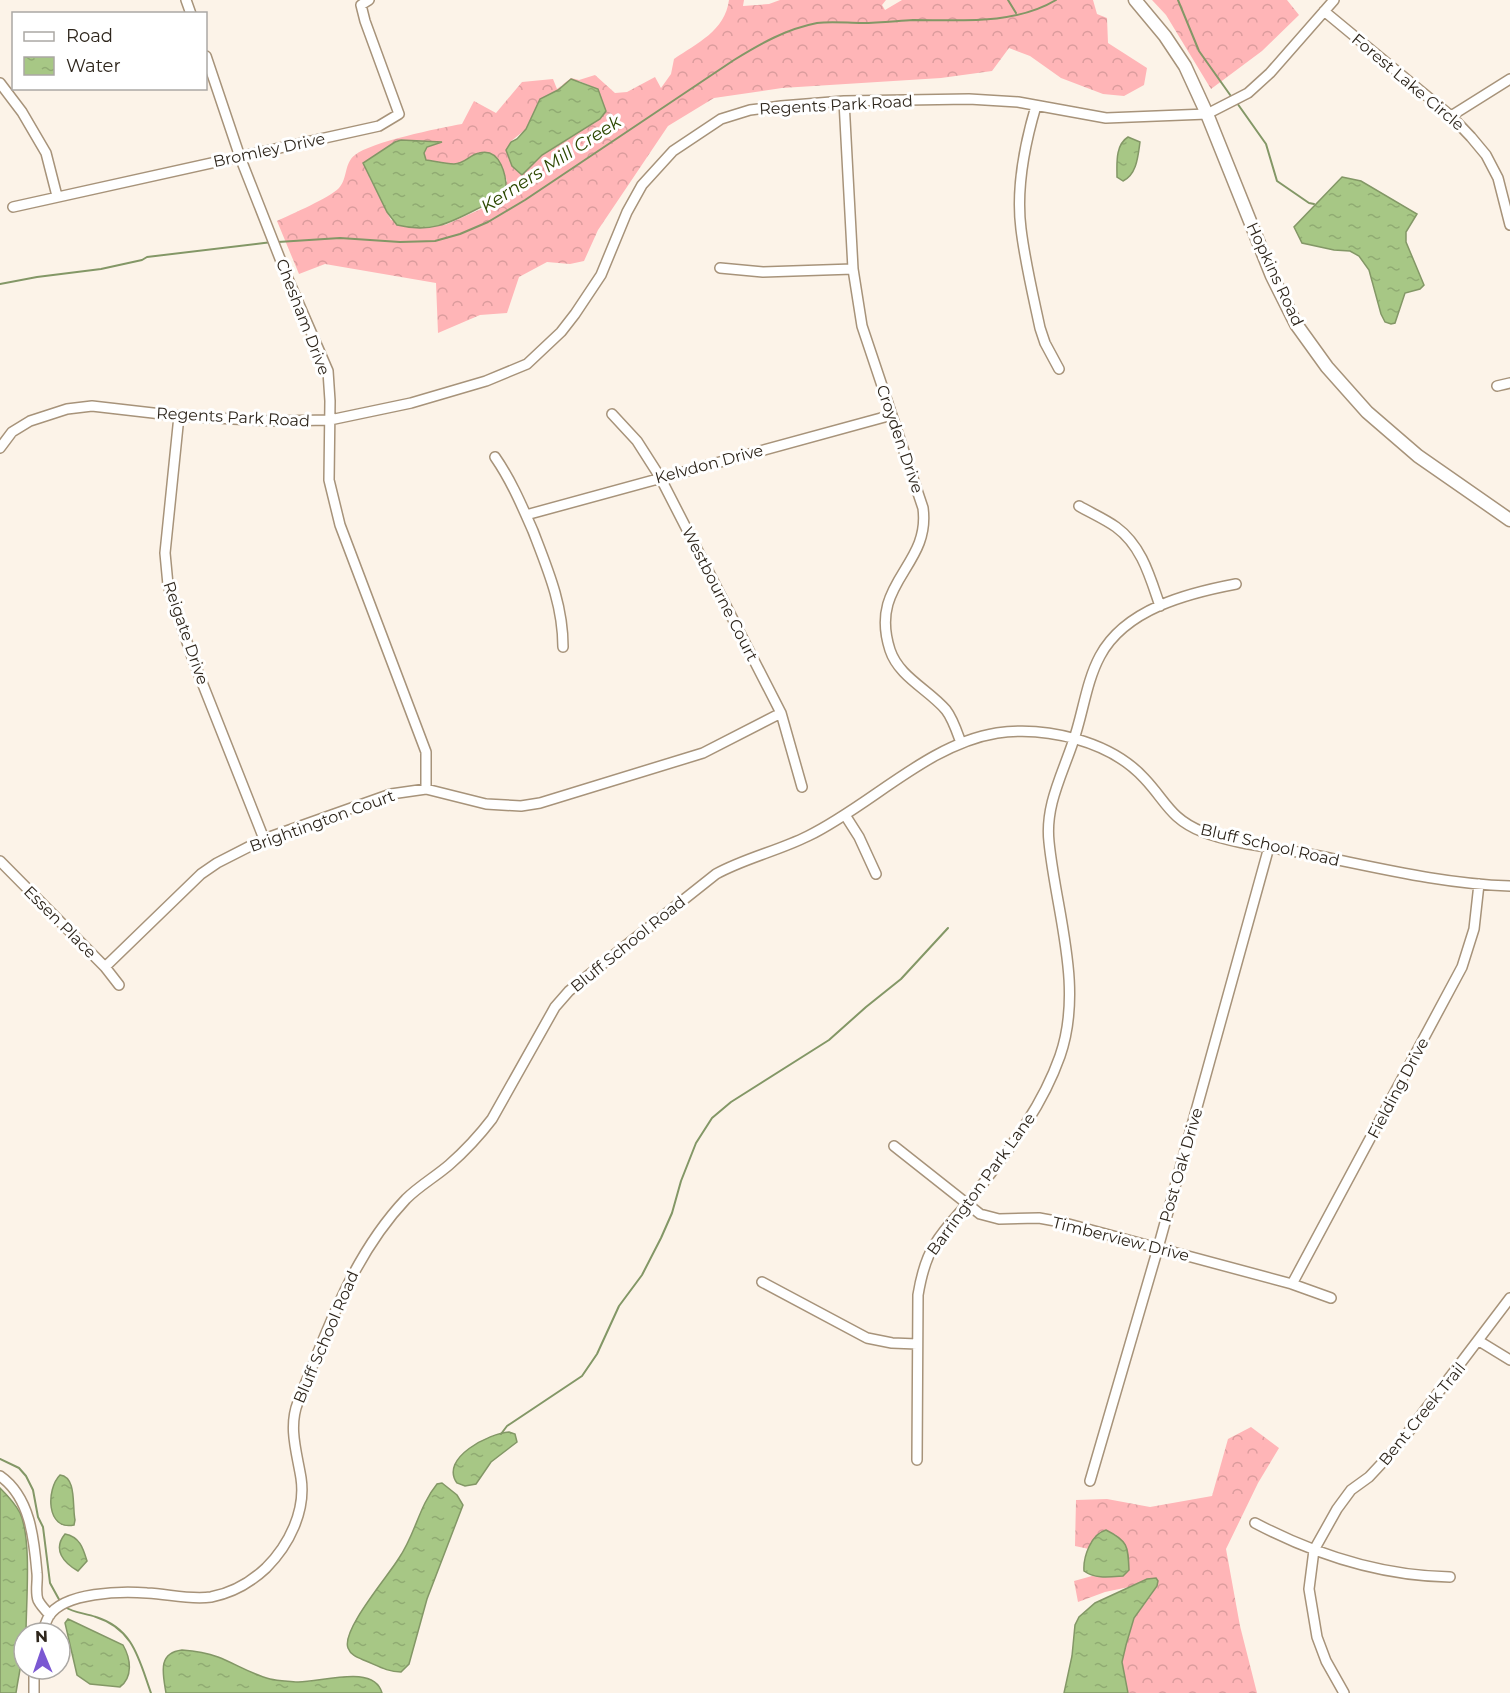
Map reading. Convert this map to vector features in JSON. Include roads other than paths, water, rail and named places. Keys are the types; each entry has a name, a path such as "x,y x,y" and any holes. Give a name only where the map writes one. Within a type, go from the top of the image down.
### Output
{"main road":[{"name":"Hopkins Road","path":"1135,0 1165,36 1185,66 1207,114 1272,276 1296,324 1327,367 1367,412 1418,456 1508,516"}],"street":[{"name":"Bromley Drive","path":"13,207 379,126 399,114 365,21 361,5 369,0"},
{"path":"1207,114 1248,93 1263,80 1334,0"},
{"name":"Forest Lake Circle","path":"1324,11 1451,116 1486,155 1498,177 1510,225"},
{"name":"Chesham Drive","path":"207,59 240,157 288,279 328,371 330,420 328,480 340,525 426,752 426,789"},
{"path":"1451,116 1510,79"},
{"path":"0,83 22,112 46,153 57,196"},
{"name":"Regents Park Road","path":"0,448 12,432 30,421 67,409 92,406 178,416 272,421 330,420 411,403 486,381 527,364 561,332 593,289 601,276 634,198 662,161 711,125 736,114 781,106 844,101 996,99 1106,118 1207,114"},
{"name":"Croyden Drive","path":"844,101 853,269 862,326 923,508 925,520 921,543 904,569 887,603 888,641 891,652 901,669 946,710 961,743"},
{"path":"1036,106 1026,138 1020,228 1040,328 1059,369"},
{"path":"720,268 763,272 853,269"},
{"path":"1497,386 1510,382"},
{"name":"Westbourne Court","path":"612,414 637,441 660,477 781,713 802,787"},
{"name":"Kelvdon Drive","path":"526,515 892,415"},
{"name":"Reigate Drive","path":"178,416 165,553 168,585 192,657 264,839"},
{"path":"495,457 506,472 526,515 553,582 563,624 563,647"},
{"path":"1079,506 1117,528 1129,540 1143,560 1160,606"},
{"name":"Barrington Park Lane","path":"917,1460 918,1295 927,1259 934,1244 1021,1133 1039,1103 1061,1054 1069,1020 1068,960 1049,840 1050,805 1074,740 1099,657 1110,639 1126,625 1160,606 1210,589 1236,584"},
{"name":"Brightington Court","path":"105,967 201,873 264,839 375,798 426,789 486,804 513,806 540,803 703,753 781,713"},
{"name":"Bluff School Road","path":"47,1621 58,1608 93,1595 134,1592 179,1597 212,1596 224,1593 254,1579 274,1560 286,1542 301,1504 301,1481 293,1427 297,1405 349,1280 383,1226 414,1192 454,1160 481,1134 492,1119 544,1024 569,992 716,874 807,837 926,762 961,743 978,737 1018,731 1036,731 1074,740 1097,746 1131,765 1153,788 1176,818 1206,833 1376,868 1479,884 1510,886"},
{"path":"845,815 859,837 876,874"},
{"name":"Post Oak Drive","path":"1090,1481 1158,1248 1269,847"},
{"name":"Essen Place","path":"0,861 120,985"},
{"name":"Fielding Drive","path":"1292,1284 1462,967 1474,928 1479,884"},
{"name":"Timberview Drive","path":"894,1146 980,1214 999,1220 1039,1218 1061,1222 1292,1284 1331,1298"},
{"path":"762,1282 867,1338 892,1343 917,1344"},
{"name":"Bent Creek Trail","path":"1344,1693 1326,1661 1315,1629 1310,1589 1314,1550 1337,1509 1397,1447 1510,1298"},
{"path":"1479,1341 1510,1360"},
{"path":"0,1476 15,1490 23,1502 33,1541 37,1597 50,1615"},
{"path":"1255,1523 1314,1550 1384,1571 1450,1577"}],"water":[{"path":"571,79 598,89 606,111 600,119 542,155 522,175 512,166 506,150 511,142 526,129 540,99 558,90"},
{"path":"1128,137 1140,142 1134,169 1123,181 1117,177 1118,155 1121,145"},
{"path":"401,140 442,142 427,147 424,153 426,160 443,163 458,164 479,153 493,154 504,172 506,193 457,219 438,226 419,228 397,225 387,212 363,163"},
{"path":"1342,177 1361,181 1417,214 1406,232 1406,242 1424,285 1420,289 1405,293 1395,323 1385,322 1369,270 1359,256 1350,251 1302,243 1294,227"},
{"path":"509,1432 515,1434 517,1442 491,1462 476,1484 465,1486 457,1483 453,1474 455,1465 469,1448 490,1437"},
{"path":"60,1475 69,1481 73,1493 74,1525 58,1522 51,1507 52,1490"},
{"path":"442,1483 457,1495 463,1505 427,1599 409,1664 401,1672 387,1670 353,1655 348,1648 348,1640 358,1616 404,1549 431,1493 437,1484"},
{"path":"0,1488 14,1503 24,1524 28,1571 26,1621 12,1621 12,1681 18,1681 16,1693 0,1693"},
{"path":"1106,1530 1123,1541 1127,1550 1129,1570 1123,1576 1097,1576 1084,1571 1085,1559 1092,1541"},
{"path":"65,1534 77,1540 84,1552 87,1561 78,1571 61,1556 60,1545"},
{"path":"1156,1578 1157,1586 1134,1618 1126,1645 1122,1662 1128,1693 1064,1693 1072,1656 1075,1625 1079,1617 1095,1603 1147,1579"},
{"path":"68,1619 123,1645 128,1656 129,1673 120,1687 90,1684 77,1675 72,1653 72,1621 66,1621"},
{"path":"182,1650 214,1656 273,1680 307,1682 345,1677 369,1679 377,1684 382,1693 166,1693 163,1672 165,1660 174,1652"}],"waterway":[{"path":"1008,0 1016,13"},
{"name":"Kerners Mill Creek","path":"278,242 340,238 400,242 435,241 460,234 488,222 525,200 734,60 795,29 822,22 868,23 1005,17 1023,14 1056,0"},
{"path":"1178,0 1199,51 1233,99"},
{"path":"1237,103 1266,144 1277,181 1314,204"},
{"name":"Kerners Mill Creek","path":"0,284 101,269 147,257 272,242"},
{"path":"501,1434 507,1426 582,1376 597,1354 619,1306 642,1275 661,1238 696,1143 712,1118 731,1102 829,1040 901,979 948,928"},
{"path":"0,1459 19,1468 33,1490 38,1517 43,1527 50,1583 61,1603"},
{"path":"65,1607 109,1622 119,1629 133,1647 151,1693"}]}
